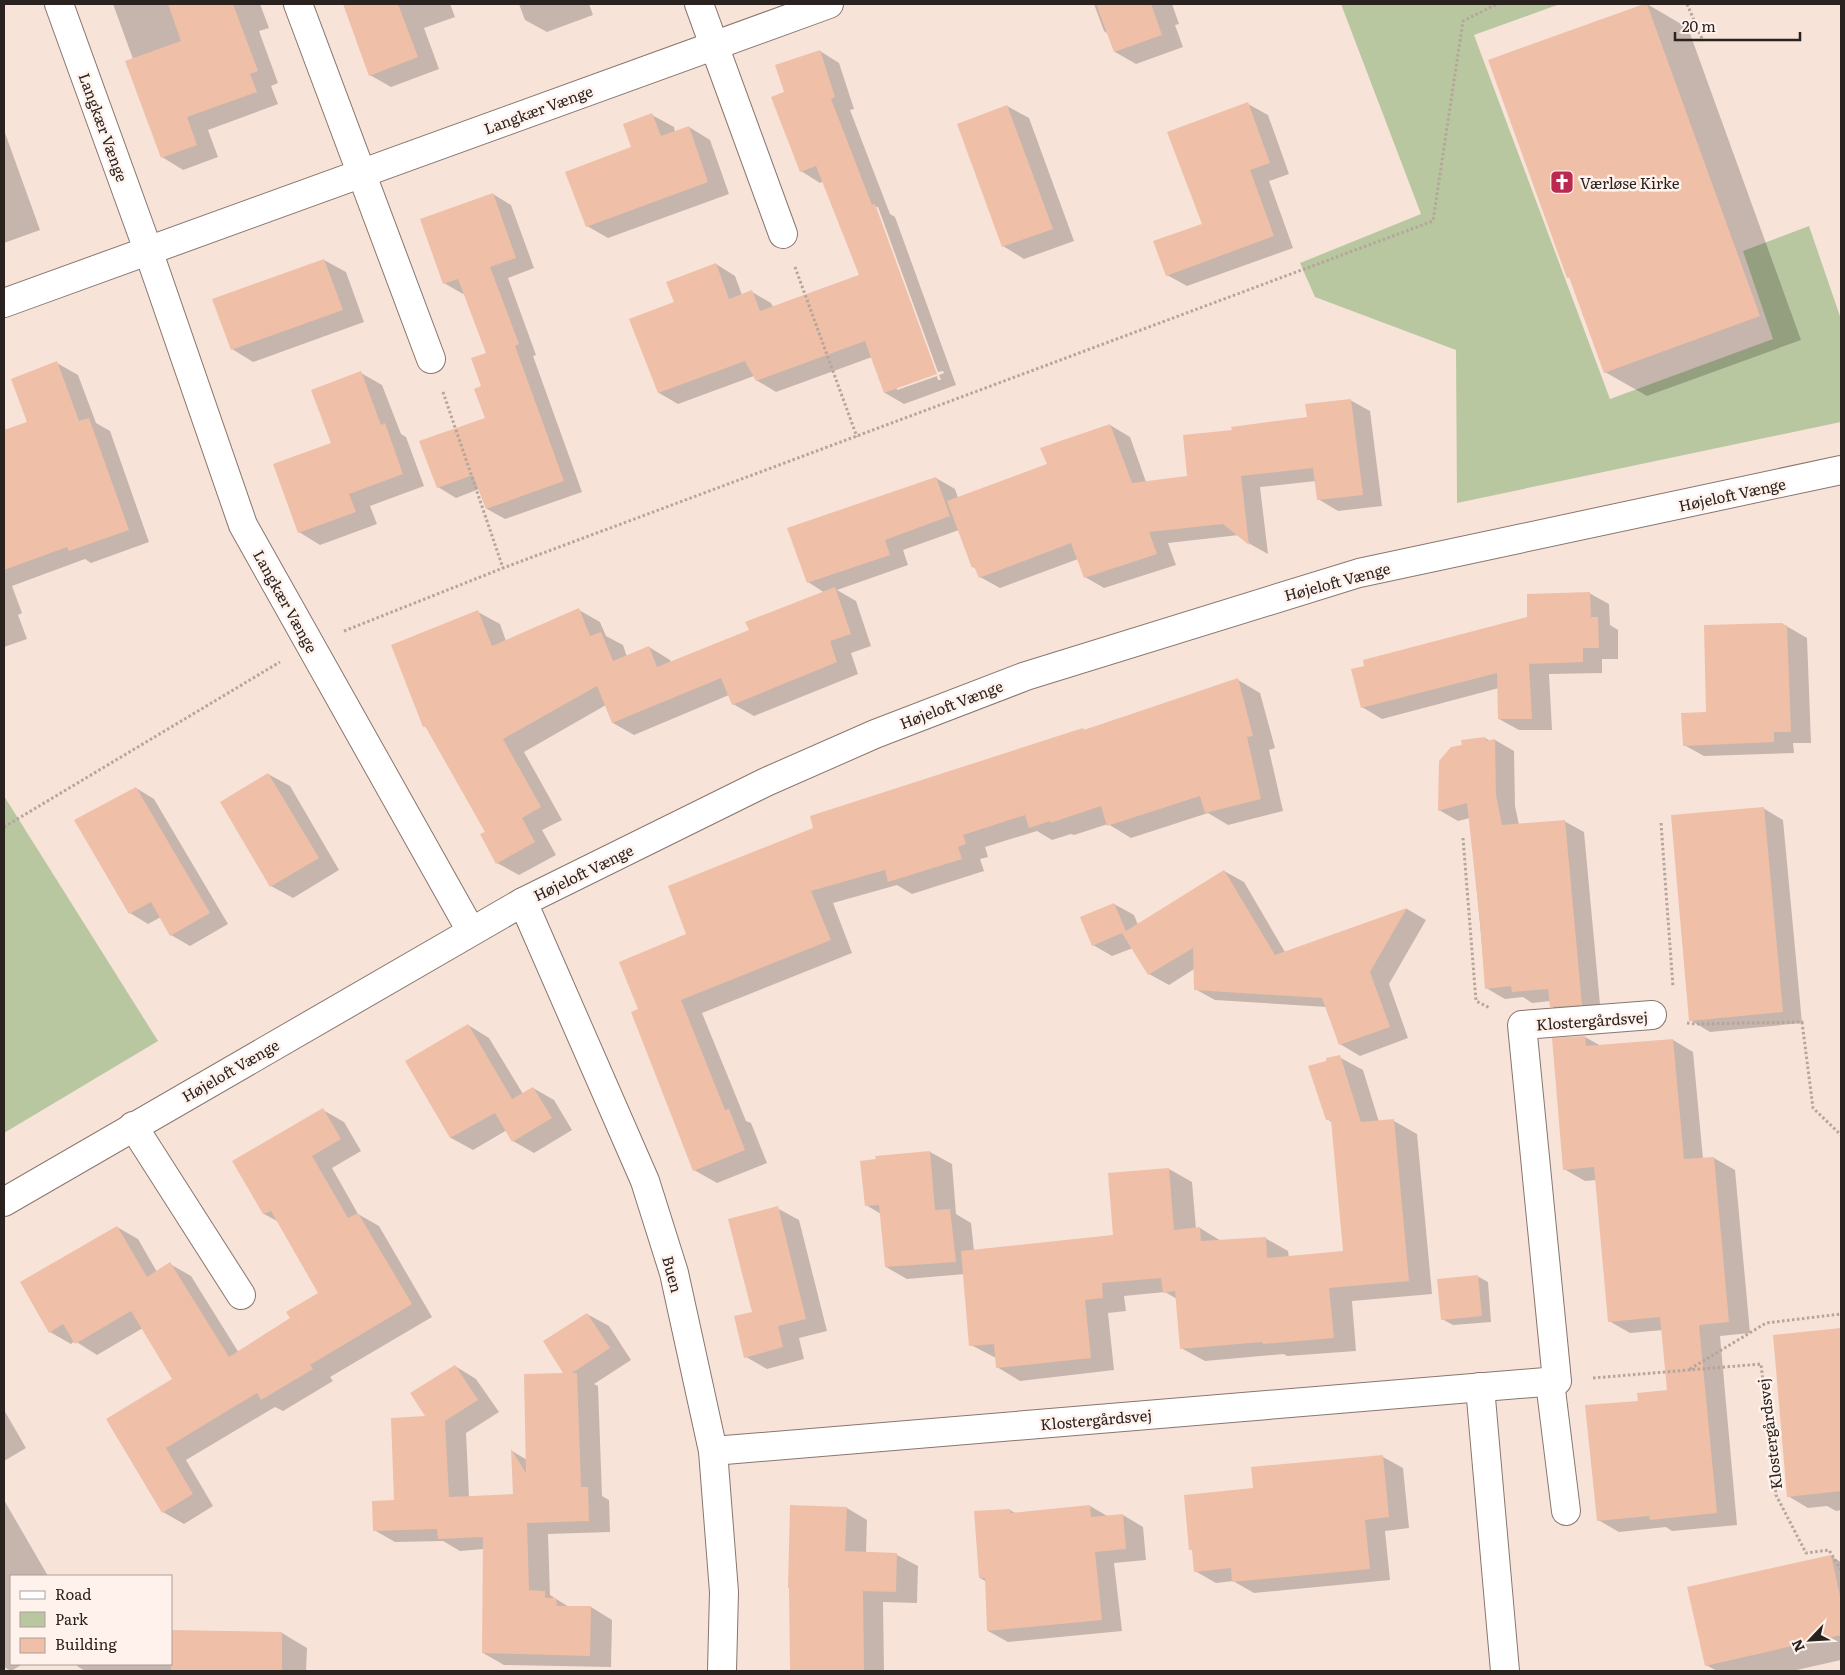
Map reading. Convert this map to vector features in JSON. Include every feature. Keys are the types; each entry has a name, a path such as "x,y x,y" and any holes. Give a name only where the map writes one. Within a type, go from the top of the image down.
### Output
{"street":[{"name":"Langkær Vænge","path":"59,4 148,250 243,524 471,931"},
{"path":"298,4 431,359"},
{"path":"699,4 782,234"},
{"name":"Langkær Vænge","path":"4,303 829,4"},
{"name":"Højeloft Vænge","path":"4,1202 522,902 766,782 875,734 1026,676 1359,573 1841,470"},
{"name":"Buen","path":"522,902 645,1181 674,1273 713,1451 724,1592 722,1671"},
{"name":"Klostergårdsvej","path":"713,1451 1554,1381 1522,1025 1652,1015"},
{"path":"133,1126 241,1295"},
{"path":"1554,1381 1566,1511"},
{"path":"1480,1388 1505,1671"}],"path":[{"path":"4,827 309,644 503,568 1433,221 1463,21 1497,4"},
{"path":"1687,4 1703,41"},
{"path":"782,234 857,437"},
{"path":"431,359 503,568"},
{"path":"1652,1015 1674,988 1661,823"},
{"path":"1463,838 1476,1001 1522,1025"},
{"name":"Klostergårdsvej","path":"1652,1015 1695,1024 1802,1022 1813,1108 1841,1135"},
{"name":"Klostergårdsvej","path":"1688,1370 1766,1323 1841,1314"},
{"name":"Klostergårdsvej","path":"1554,1381 1761,1364 1776,1495 1806,1553 1830,1550 1841,1570"}],"green space":[{"path":"1341,4 1560,4 1474,35 1610,399 1773,339 1743,251 1809,226 1841,319 1841,422 1457,503 1456,350 1315,297 1300,263 1421,214"},
{"path":"4,796 158,1041 4,1133"}],"building":[{"path":"168,4 233,4 258,71 250,74 257,92 187,117 197,145 161,158 125,61 181,41"},
{"path":"343,4 398,4 418,57 369,76"},
{"path":"1096,4 1151,4 1162,35 1114,52"},
{"name":"Værløse Kirke","path":"1647,4 1760,316 1604,373 1569,277 1567,278 1488,60"},
{"path":"820,50 835,97 831,99 872,205 875,204 937,374 884,393 865,341 756,381 745,361 658,393 629,319 674,302 666,282 716,263 729,299 752,290 760,311 859,275 816,166 800,172 771,97 784,92 775,65"},
{"path":"1248,102 1270,163 1250,170 1274,236 1166,276 1153,241 1202,224 1167,132"},
{"path":"1007,105 1053,229 1002,247 957,124"},
{"path":"652,113 661,136 689,126 708,182 586,227 565,172 631,147 623,124"},
{"path":"493,193 516,258 490,267 519,344 515,346 564,481 486,509 473,475 437,488 419,441 485,418 474,389 481,386 471,358 486,353 458,279 443,284 420,219"},
{"path":"324,259 343,310 231,350 212,299"},
{"path":"57,361 79,421 89,418 129,530 69,551 67,547 4,570 4,430 27,422 11,379"},
{"path":"361,371 381,425 385,423 403,474 349,494 356,512 298,533 273,464 331,443 311,390"},
{"path":"1351,399 1363,495 1317,500 1313,468 1241,476 1249,545 1223,524 1149,532 1157,554 1084,578 1071,543 979,578 974,566 972,568 947,501 1047,464 1040,448 1110,424 1132,483 1187,476 1183,435 1232,430 1231,427 1307,417 1305,404"},
{"path":"936,477 950,516 885,540 890,555 807,583 787,528"},
{"path":"835,587 851,634 830,641 837,662 732,705 721,678 612,723 597,686 503,739 541,807 522,818 535,842 496,864 480,834 485,832 425,726 423,727 391,645 478,610 492,646 579,608 590,636 601,632 613,661 649,646 657,667 749,630 745,622"},
{"path":"1590,592 1591,617 1598,617 1599,648 1583,648 1583,662 1529,664 1532,719 1498,719 1497,673 1361,708 1351,669 1364,666 1363,660 1527,617 1527,594"},
{"path":"1783,623 1783,625 1787,625 1791,732 1774,732 1774,742 1683,746 1681,713 1706,712 1704,625"},
{"path":"1238,678 1253,736 1247,737 1261,799 1205,813 1200,796 1107,826 1101,806 1029,828 1025,815 963,835 966,844 958,847 962,859 888,882 885,870 811,891 831,940 681,1000 725,1110 729,1109 745,1150 693,1171 631,1012 638,1009 619,962 686,934 668,886 813,828 810,816 1083,728 1084,730"},
{"path":"1485,737 1486,741 1495,739 1496,795 1502,825 1565,820 1582,1005 1550,1007 1548,989 1512,992 1511,986 1485,989 1467,803 1438,811 1439,761 1451,747 1462,745 1461,740"},
{"path":"268,773 319,858 270,887 220,802"},
{"path":"136,787 210,913 170,936 151,902 129,914 74,820"},
{"path":"1764,807 1783,1012 1689,1021 1671,815"},
{"path":"1224,870 1275,955 1407,908 1370,972 1390,1027 1339,1045 1322,998 1194,990 1193,948 1148,975 1122,933 1092,946 1080,917 1114,903 1126,931"},
{"path":"468,1024 512,1099 533,1087 552,1118 512,1142 495,1113 450,1138 405,1061"},
{"path":"1585,1036 1586,1046 1673,1039 1684,1159 1714,1157 1729,1322 1699,1325 1717,1513 1650,1520 1649,1516 1597,1521 1585,1405 1638,1401 1637,1393 1667,1390 1660,1317 1608,1322 1594,1167 1563,1170 1552,1038"},
{"path":"1340,1055 1361,1122 1394,1119 1409,1281 1329,1288 1334,1338 1180,1349 1175,1291 1163,1293 1161,1278 1102,1283 1103,1298 1085,1300 1091,1358 996,1368 994,1344 969,1346 961,1251 1113,1235 1108,1173 1169,1168 1174,1230 1200,1227 1201,1241 1266,1237 1267,1258 1343,1251 1331,1120 1326,1120 1308,1066 1326,1061 1326,1058"},
{"path":"323,1108 341,1139 312,1156 348,1218 358,1213 412,1304 310,1365 313,1369 261,1400 257,1393 166,1448 193,1494 162,1513 106,1419 172,1379 131,1311 75,1344 63,1324 49,1333 20,1282 117,1226 147,1277 170,1262 229,1357 290,1318 286,1312 318,1293 271,1211 263,1214 232,1161"},
{"path":"930,1151 935,1210 950,1209 956,1262 885,1267 879,1205 865,1206 860,1161 876,1159 875,1156"},
{"path":"778,1206 806,1319 778,1326 783,1347 744,1358 734,1316 752,1312 728,1219"},
{"path":"1478,1275 1482,1316 1441,1320 1437,1279"},
{"path":"587,1313 610,1348 572,1373 577,1373 581,1487 588,1487 589,1521 527,1523 529,1590 545,1591 545,1598 556,1598 557,1606 591,1606 590,1656 482,1653 483,1537 438,1539 437,1529 373,1531 372,1501 394,1500 391,1418 425,1416 410,1393 455,1365 478,1400 445,1421 449,1497 513,1494 511,1449 526,1473 524,1374 563,1373 543,1341"},
{"path":"1841,1328 1841,1491 1787,1497 1773,1335"},
{"path":"1383,1455 1389,1517 1365,1520 1370,1569 1232,1582 1231,1568 1194,1572 1192,1550 1189,1550 1184,1495 1253,1488 1251,1467"},
{"path":"790,1505 847,1507 845,1551 897,1553 896,1592 863,1591 864,1671 790,1671 788,1588"},
{"path":"1090,1505 1091,1517 1123,1514 1126,1549 1095,1552 1102,1620 987,1631 985,1578 979,1578 974,1511 1010,1509 1011,1513"},
{"path":"1831,1555 1841,1600 1841,1635 1705,1666 1687,1587"},
{"path":"172,1630 282,1632 282,1671 171,1671"}],"place":[{"name":"Værløse Kirke","path":"1562,182"}]}
